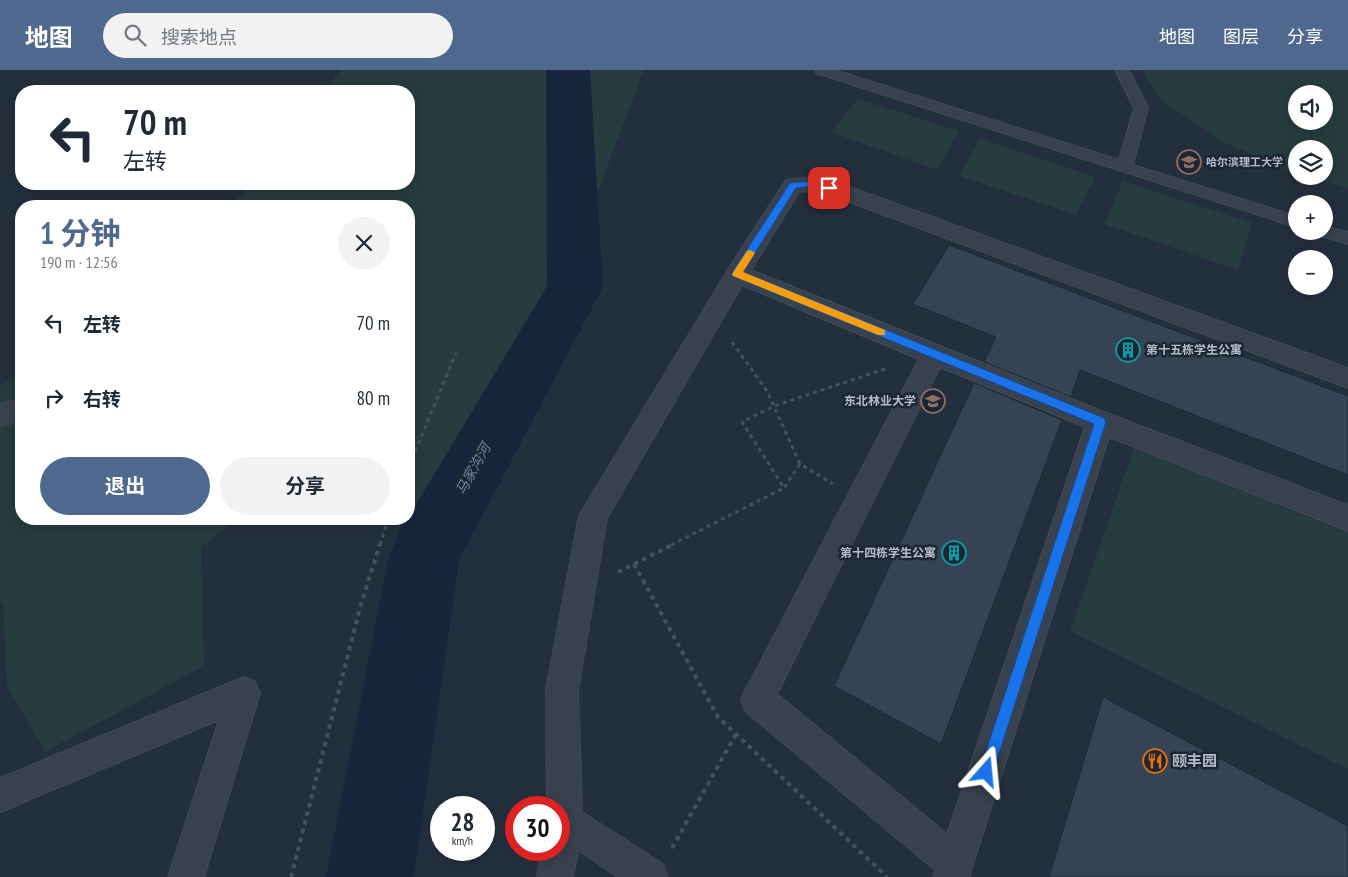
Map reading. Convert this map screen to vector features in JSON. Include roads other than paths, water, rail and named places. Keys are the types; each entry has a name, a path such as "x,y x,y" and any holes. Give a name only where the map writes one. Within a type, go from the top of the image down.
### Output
{"street":[{"path":"564,796 562,690 593,516 712,315 793,185 814,184 843,192 1348,378"},
{"path":"737,274 1100,422 1348,518"},
{"path":"934,354 757,699 954,871 1100,422"},
{"path":"0,416 15,412"},
{"path":"0,795 244,693 186,877"},
{"path":"570,823 660,864"},
{"path":"555,877 558,861"}],"lane":[{"path":"821,70 1288,219"},
{"path":"1122,70 1141,108 1125,167"},
{"path":"1333,234 1348,238"}],"waterway":[{"name":"马家沟河","path":"370,877 424,556 575,287 568,70"}],"place":[{"name":"哈尔滨理工大学","path":"1189,162"},
{"name":"第十五栋学生公寓","path":"1128,350"},
{"name":"东北林业大学","path":"933,401"},
{"name":"第十四栋学生公寓","path":"954,553"},
{"name":"颐丰园","path":"1155,761"}]}
